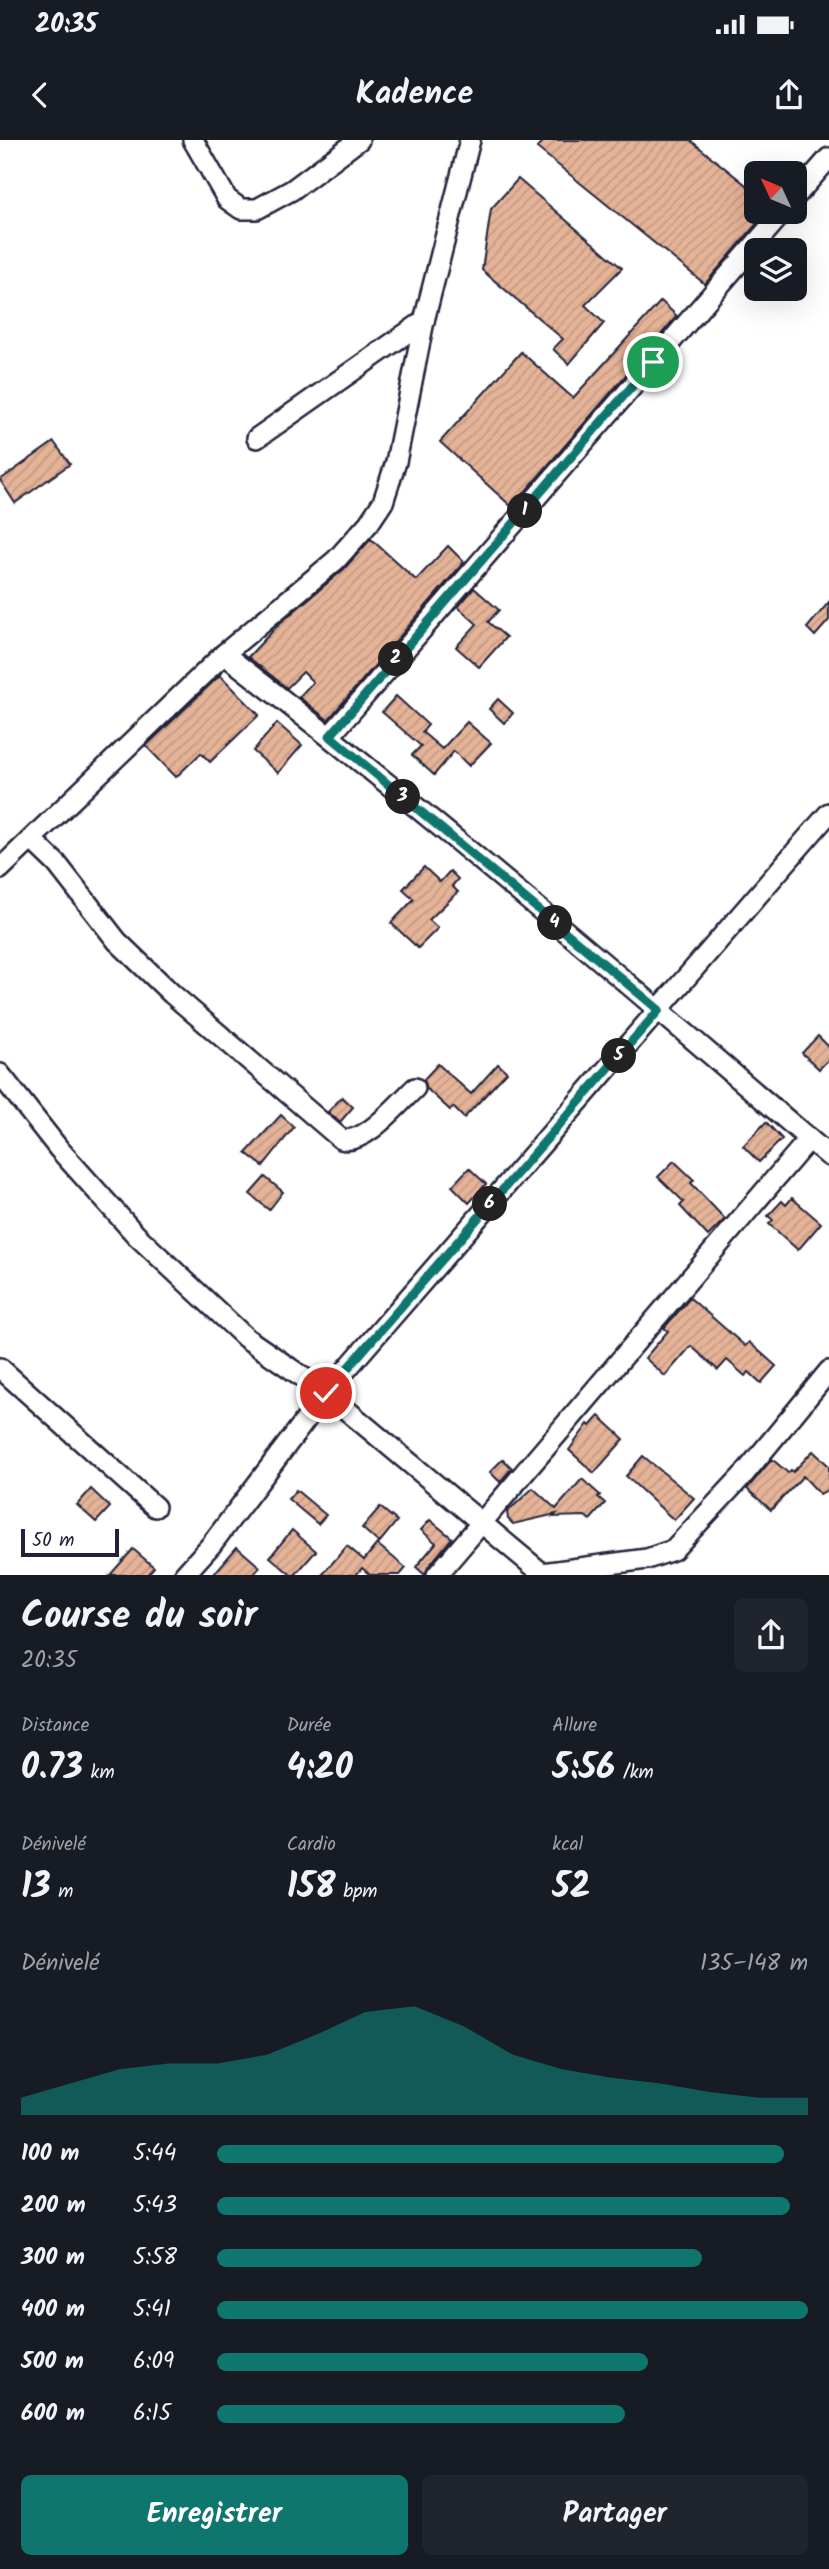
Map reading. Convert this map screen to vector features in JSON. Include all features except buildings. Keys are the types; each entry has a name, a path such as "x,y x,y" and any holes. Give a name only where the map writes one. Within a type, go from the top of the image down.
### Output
{"street":[{"path":"192,140 227,200 242,209 257,209 292,190 359,140"},
{"path":"0,869 224,654 336,560 369,523 383,502 396,462 424,321 470,140"},
{"path":"807,183 829,158"},
{"path":"330,736 773,224"},
{"path":"257,438 424,321"},
{"path":"224,654 330,736 659,1010 829,1156"},
{"path":"184,1575 211,1545 326,1393 829,813"},
{"path":"32,840 63,872 117,941 153,977 341,1139 350,1142 362,1138 415,1088"},
{"path":"0,1074 59,1149 136,1235 246,1338 326,1393 543,1574 647,1559 673,1550 745,1473 829,1371"},
{"path":"437,1575 809,1139"},
{"path":"0,1368 155,1507"}],"route":[{"path":"326,1393 659,1010 330,736 653,362"}]}
